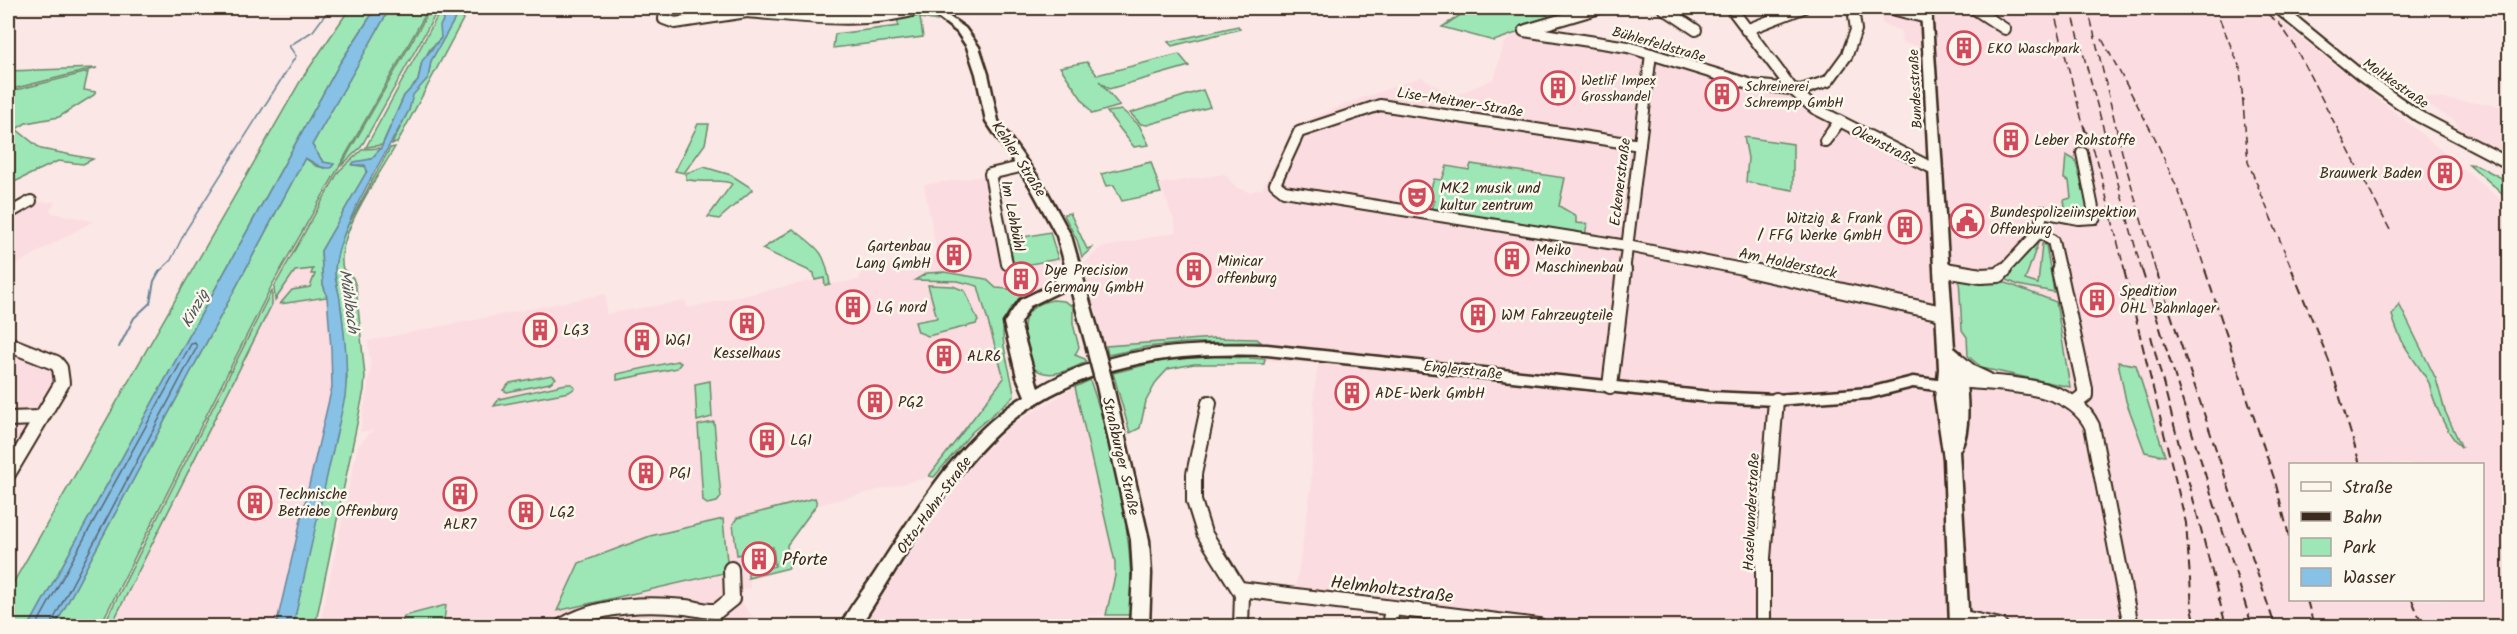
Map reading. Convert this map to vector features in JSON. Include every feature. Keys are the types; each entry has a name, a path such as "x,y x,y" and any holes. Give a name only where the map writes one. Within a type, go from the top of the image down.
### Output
{"main road":[{"name":"Kehler Straße","path":"931,8 961,30 973,47 993,121 1056,219 1078,290"},
{"name":"Bundesstraße","path":"1924,11 1934,169"},
{"name":"Okenstraße","path":"1934,169 1942,318 1950,357 1952,459 1960,622"},
{"path":"1034,398 1025,377 1012,323 1025,303 1049,293 1064,282 1067,274 1073,269"},
{"path":"1049,293 1078,290"},
{"name":"Straßburger Straße","path":"1078,290 1104,382 1140,540 1142,574 1140,627"},
{"name":"Englerstraße","path":"1034,398 1071,379 1117,363 1171,352 1238,348 1337,356 1710,397 1776,400 1869,393 1928,374 1950,357"},
{"name":"Englerstraße","path":"1928,374 1950,386"},
{"path":"1025,377 1046,381 1071,379"},
{"name":"Englerstraße","path":"1899,385 1927,388 1950,386"},
{"name":"Otto-Hahn-Straße","path":"850,627 942,489 997,425 1034,398"}],"street":[{"path":"672,8 665,12 664,19 675,23 746,10 843,18 885,17 924,8"},
{"path":"843,18 846,8"},
{"name":"Bühlerfeldstraße","path":"1600,8 1524,31 1624,46 1772,90 1793,90 1822,85 1842,64 1852,49 1858,31 1853,8"},
{"name":"Bühlerfeldstraße","path":"1663,8 1696,30"},
{"name":"Okenstraße","path":"1731,8 1793,90 1814,108 1934,169"},
{"path":"1746,30 1803,8"},
{"path":"1972,8 2005,29"},
{"name":"Moltkestraße","path":"2278,8 2360,75 2418,116 2510,164"},
{"path":"1892,9 1924,11"},
{"name":"Eckenerstraße","path":"1610,386 1651,54"},
{"name":"Lise-Meitner-Straße","path":"1627,246 1284,191 1275,184 1299,132 1380,105 1640,145"},
{"path":"1825,141 1839,122"},
{"path":"1940,269 1982,276 1999,275 2039,232 2042,212 2079,219 2095,218 2082,153"},
{"name":"Im Lehbühl","path":"1007,264 990,174 1024,166"},
{"path":"8,214 32,201"},
{"path":"2039,232 2053,241 2085,389 2085,395 2075,403"},
{"name":"Am Holderstock","path":"1627,246 1805,281 1942,318"},
{"path":"8,344 49,359 60,368 62,383 8,474"},
{"path":"1950,357 1977,376 2011,388"},
{"path":"1950,386 2011,388 2059,397 2075,403 2087,415 2092,426 2131,627"},
{"name":"Haselwanderstraße","path":"1763,627 1763,558 1776,400"},
{"path":"1209,403 1194,474 1194,501 1204,534 1240,589 1243,602 1241,627"},
{"path":"8,419 40,418"},
{"path":"562,627 578,618 631,607 686,607 717,611 732,599 731,569"},
{"name":"Helmholtzstraße","path":"1240,589 1539,627"},
{"path":"1389,627 1392,609"},
{"name":"Okenstraße","path":"1960,622 2000,627"}],"shaded area":[{"path":"1882,8 2262,8 2407,122 2509,207 2509,626 1400,626 1404,601 1296,587 1311,489 1314,395 1318,364 1211,356 1173,358 1113,373 1083,265 1100,248 1176,232 1174,220 1160,184 1224,174 1237,188 1249,192 1262,189 1294,126 1346,104 1421,77 1454,96 1494,79 1504,44 1519,31 1583,39 1791,94 1929,173 1920,81 1921,46 1902,43 1901,31 1882,23"},
{"path":"2411,95 2509,107 2509,157 2478,142 2463,132 2454,120"},
{"path":"985,176 1005,268 1056,260 1057,277 1022,298 1009,312 1002,333 1007,358 1004,378 929,477 818,505 789,544 790,569 750,579 750,588 742,589 742,603 749,613 765,626 325,626 322,615 358,446 373,430 360,432 371,368 368,341 606,294 606,314 685,301 688,308 824,278 826,285 859,280 862,271 938,256 924,185"},
{"path":"55,202 50,209 52,213 93,221 8,269 8,203"},
{"path":"313,268 315,274 310,287 292,290 280,304 327,297 332,387 276,626 111,626 271,305 295,271"},
{"path":"8,334 59,353 67,364 68,375 64,389 8,487"},
{"path":"1075,387 1115,562 1115,576 1106,615 1010,622 1004,626 861,626 974,462 1012,425"}],"green space":[{"path":"350,8 376,8 340,63 29,626 8,626 8,592 301,80"},
{"path":"390,8 429,8 272,285 100,626 55,626 305,158 316,166 325,168 333,164 323,162 312,145"},
{"path":"431,8 439,8 361,147 341,166"},
{"path":"442,8 450,8 442,22 441,38 430,49 421,65 418,81 404,96 382,145 366,147"},
{"path":"461,8 469,8 397,143 392,144 409,110 412,95 428,78 431,61"},
{"path":"1471,8 1538,8 1553,20 1494,41 1442,27"},
{"path":"923,10 938,21 920,18 923,37 833,48 835,34 899,26 896,16"},
{"path":"1238,26 1240,29 1172,46 1168,42"},
{"path":"1179,54 1189,66 1109,89 1099,81 1120,106 1092,114 1060,67 1087,62 1097,75"},
{"path":"97,68 8,90 8,71"},
{"path":"88,72 84,90 96,92 94,95 59,117 26,123 16,129 41,149 93,159 83,164 58,161 8,185 8,92"},
{"path":"1203,90 1210,107 1147,125 1141,124 1130,113"},
{"path":"1122,110 1139,125 1149,145 1134,147 1107,112"},
{"path":"698,124 709,124 705,144 684,173 675,171"},
{"path":"1744,137 1793,144 1793,190 1746,182 1748,158"},
{"path":"395,147 369,190 351,224 345,241 342,256 343,269 353,278 356,287 365,377 364,390 315,626 293,626 347,378 342,313 335,273 336,254 346,229 390,148"},
{"path":"381,148 371,159 353,165 368,167 367,171 321,251 323,284 327,297 280,304 292,290 310,287 315,274 311,274 313,269 295,271 275,300 274,287 339,171 363,149"},
{"path":"2066,155 2075,160 2090,212 2080,215 2066,213 2064,200 2071,198 2069,181 2064,179"},
{"path":"1151,162 1161,193 1122,201 1114,185 1106,186 1101,174"},
{"path":"1471,164 1565,178 1559,206 1576,216 1576,223 1587,224 1585,236 1430,211 1434,201 1428,197 1434,179 1442,180 1447,166 1469,170"},
{"path":"2469,164 2477,165 2509,182 2509,199"},
{"path":"704,167 731,175 753,189 719,219 708,217 732,184 723,181 686,179 686,173"},
{"path":"1070,213 1087,249 1093,247 1082,257 1077,240 1064,214"},
{"path":"793,229 809,241 823,257 830,284 825,285 824,278 815,280 814,273 762,249"},
{"path":"1050,232 1058,259 1014,267 1008,240"},
{"path":"2034,241 2038,243 2025,280 2038,284 2042,244 2046,245 2054,292 2018,285 2003,278"},
{"path":"944,272 986,279 996,288 1030,295 1016,304 1007,314 1003,326 1005,353 1014,396 972,432 934,477 929,476 1004,378 978,286 958,281 915,280 927,273"},
{"path":"1959,278 2001,281 2056,302 2070,387 1982,368 1968,356 1967,337 1962,330"},
{"path":"928,285 953,286 965,291 978,321 976,324 928,336 918,332 915,322 937,318"},
{"path":"272,290 272,304 111,626 103,626"},
{"path":"1053,300 1064,301 1073,306 1073,324 1079,347 1075,355 1085,359 1086,362 1052,374 1032,367 1024,325 1026,316 1032,309"},
{"path":"2399,304 2436,379 2445,411 2462,448 2448,430 2437,408 2429,383 2399,335 2392,315"},
{"path":"1214,338 1257,339 1261,342 1186,343 1146,347 1108,355 1106,346"},
{"path":"1211,356 1265,359 1264,364 1194,364 1168,369 1157,381 1146,401 1140,428 1130,433 1113,373 1173,358"},
{"path":"677,361 681,363 677,368 617,380 617,374"},
{"path":"2118,362 2136,365 2165,456 2145,452 2126,401"},
{"path":"552,375 556,378 550,383 507,392 503,390 510,383"},
{"path":"1090,380 1108,437 1121,496 1130,555 1131,615 1106,615 1115,576 1115,562 1075,387"},
{"path":"710,381 712,417 697,421 695,384"},
{"path":"572,384 575,388 569,392 494,406 499,399"},
{"path":"714,422 721,497 717,502 707,504 703,501 698,425"},
{"path":"815,498 817,504 787,545 789,568 748,578 748,573 775,566 773,547 737,555 733,524 737,518"},
{"path":"723,519 728,572 557,611 579,563 650,536"},
{"path":"446,605 444,621 422,626 401,626 404,616"}],"water":[{"path":"376,8 390,8 312,145 323,162 334,164 331,168 323,167 305,158 55,626 29,626 340,63"},
{"path":"450,8 461,8 431,61 428,78 413,95 409,110 364,191 343,236 337,256 335,276 344,336 345,397 293,626 276,626 332,387 327,297 323,284 321,251 367,171 365,165 352,165 354,162 371,159 381,148 404,96 418,81 422,61 441,38 440,26"}],"waterway":[{"path":"159,272 171,260 186,230 296,56 289,46 313,31 330,8"},
{"path":"119,347 134,318 150,303 154,281 160,270"}],"railway":[{"path":"2053,8 2085,132"},
{"path":"2071,8 2142,272"},
{"path":"2088,8 2122,152 2156,272"},
{"path":"2215,8 2240,68 2248,162 2293,272"},
{"path":"2259,8 2279,23 2293,43 2390,230"},
{"path":"2102,39 2155,138 2181,197 2206,272"},
{"path":"2084,126 2097,159 2125,272"},
{"path":"2124,270 2186,523 2192,607 2196,626"},
{"path":"2142,270 2252,626"},
{"path":"2156,270 2275,626"},
{"path":"2205,270 2275,481 2289,536"},
{"path":"2292,270 2329,361 2360,463"},
{"path":"2151,336 2226,626"},
{"path":"2307,601 2314,626"},
{"path":"2412,601 2423,626"}],"place":[{"name":"EKO Waschpark","path":"1964,48"},
{"name":"Wetlif Impex Grosshandel","path":"1558,88"},
{"name":"Schreinerei Schrempp GmbH","path":"1722,94"},
{"name":"Leber Rohstoffe","path":"2011,140"},
{"name":"Brauwerk Baden","path":"2445,173"},
{"name":"MK2 musik und kultur zentrum","path":"1417,197"},
{"name":"Bundespolizeiinspektion Offenburg","path":"1967,221"},
{"name":"Witzig & Frank / FFG Werke GmbH","path":"1905,227"},
{"name":"Gartenbau Lang GmbH","path":"954,255"},
{"name":"Meiko Maschinenbau","path":"1512,259"},
{"name":"Minicar offenburg","path":"1194,270"},
{"name":"Dye Precision Germany GmbH","path":"1021,279"},
{"name":"Spedition OHL Bahnlager","path":"2097,300"},
{"name":"LG nord","path":"853,307"},
{"name":"WM Fahrzeugteile","path":"1478,315"},
{"name":"Kesselhaus","path":"747,323"},
{"name":"LG3","path":"540,330"},
{"name":"WG1","path":"642,340"},
{"name":"ALR6","path":"944,356"},
{"name":"ADE-Werk GmbH","path":"1352,393"},
{"name":"PG2","path":"875,402"},
{"name":"LG1","path":"767,440"},
{"name":"PG1","path":"646,473"},
{"name":"ALR7","path":"460,494"},
{"name":"Technische Betriebe Offenburg","path":"255,503"},
{"name":"LG2","path":"526,512"},
{"name":"Pforte","path":"759,559"}],"water label":[{"name":"Mühlbach","path":"350,301"},
{"name":"Kinzig","path":"194,308"}]}
